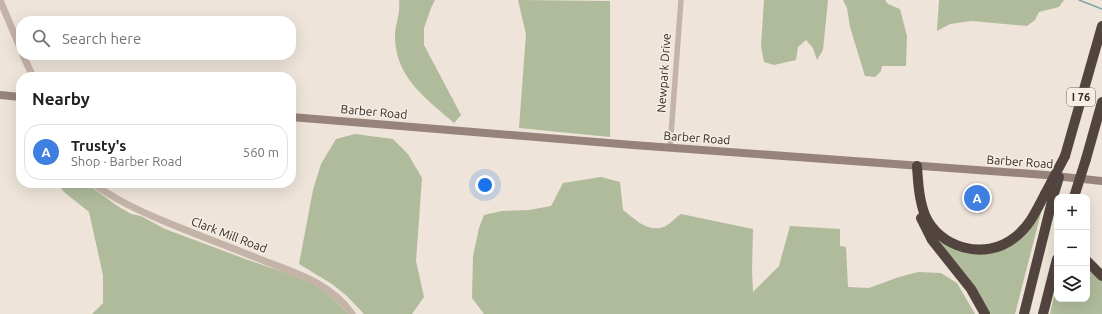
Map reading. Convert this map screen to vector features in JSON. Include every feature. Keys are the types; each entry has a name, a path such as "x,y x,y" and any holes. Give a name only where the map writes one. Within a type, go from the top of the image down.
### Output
{"highway":[{"name":"I 76","path":"1049,195 1065,156 1102,26"},
{"name":"I 76","path":"1075,194 1102,102"},
{"path":"1080,194 1086,159"},
{"path":"913,166 926,215 931,224 949,241 966,248 995,248 1009,242 1031,222 1049,195"},
{"path":"913,166 918,210 924,225 932,240 970,290 985,314"},
{"path":"1024,314 1049,195"},
{"path":"1090,264 1102,276"},
{"path":"1043,314 1055,266"}],"main road":[{"path":"0,95 16,97"},
{"name":"Barber Road","path":"296,117 670,148 1102,180"}],"street":[{"path":"0,0 16,38"},
{"name":"Newpark Drive","path":"670,148 681,0"},
{"path":"25,60 30,72"},
{"name":"Clark Mill Road","path":"100,188 130,207 202,237 304,276 336,296 352,314"}],"green space":[{"path":"399,0 435,0 424,28 424,45 461,115 454,123 415,87 401,66 395,40"},
{"path":"518,0 610,1 610,137 519,128 526,34"},
{"path":"764,0 828,0 823,50 817,60 813,48 806,40 798,47 796,60 774,65 764,62 761,46"},
{"path":"843,0 885,0 888,4 900,9 907,36 906,66 882,66 881,71 875,77 865,76 850,27 847,8"},
{"path":"939,0 1064,0 1059,7 1039,12 1035,20 1027,26 972,21 950,24 937,31"},
{"path":"355,134 393,139 408,154 422,178 416,261 424,297 412,314 364,314 347,296 332,284 299,264 313,190 321,164 336,139"},
{"path":"601,177 620,182 623,210 638,222 648,227 660,228 666,226 681,214 753,229 753,292 779,266 790,226 840,229 840,246 846,247 848,287 869,288 918,272 941,273 957,283 975,314 484,314 472,298 473,256 479,228 484,215 502,211 529,210 551,206 563,183"},
{"path":"61,188 93,188 131,214 141,216 165,229 307,280 327,293 348,314 92,314 103,303 103,275 89,212"},
{"path":"1042,209 1015,314 988,314 938,244 934,230 951,244 1001,248"},
{"path":"1090,271 1102,281 1102,314 1050,314 1054,296 1054,302 1090,302"}],"waterway":[{"path":"1079,0 1102,9"}],"place":[{"name":"Trusty's","path":"977,198"}]}
